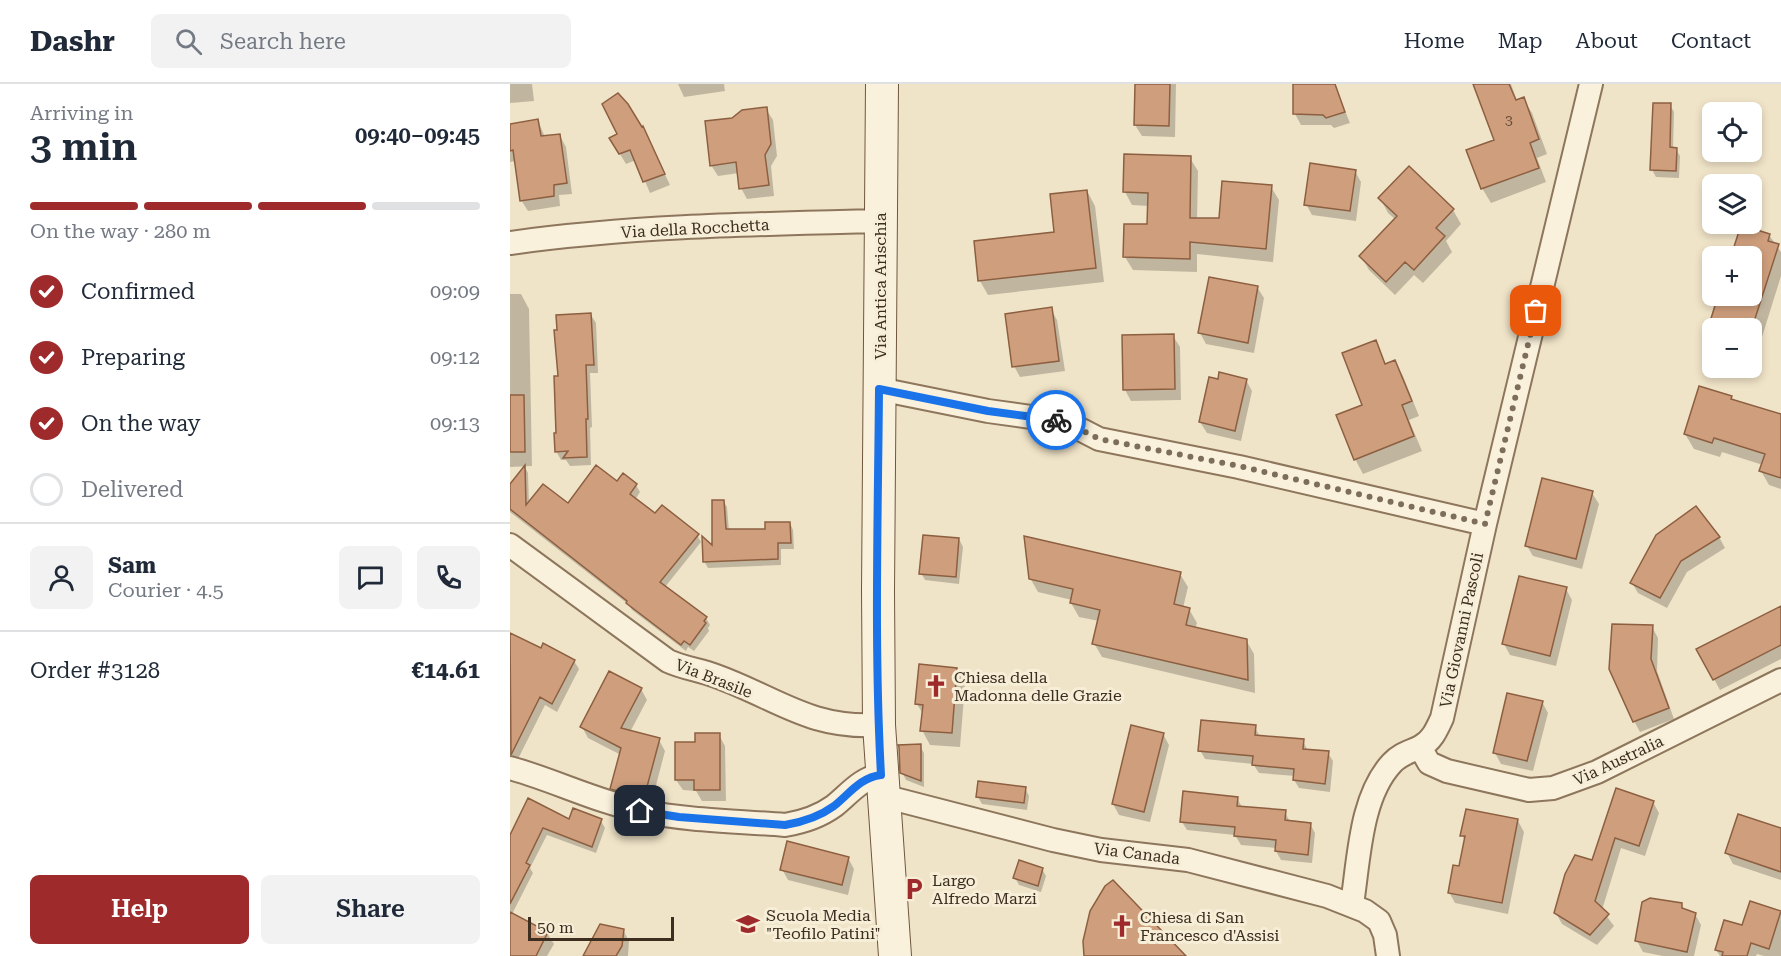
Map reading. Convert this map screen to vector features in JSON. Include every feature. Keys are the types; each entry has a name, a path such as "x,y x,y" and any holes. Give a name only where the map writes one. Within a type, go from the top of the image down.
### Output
{"main road":[{"name":"Via Antica Arischia","path":"882,84 879,725 895,956"}],"street":[{"name":"Via Giovanni Pascoli","path":"1352,904 1366,817 1374,790 1394,760 1420,747 1430,739 1442,718 1485,524 1591,84"},
{"name":"Via della Rocchetta","path":"510,243 601,233 713,226 880,221"},
{"path":"879,389 988,411 1066,422 1099,439 1239,466 1485,524"},
{"name":"Via Brasile","path":"510,545 668,661 717,676 812,718 846,725 879,725"},
{"name":"Via Australia","path":"1420,747 1429,763 1447,771 1529,790 1546,789 1569,784 1598,772 1781,680"},
{"path":"510,768 640,811 679,817 785,825 818,816 868,778 882,786"},
{"name":"Via Canada","path":"882,786 1089,848 1188,860 1352,904 1365,910 1383,927 1388,956"}],"building":[{"path":"1135,84 1170,84 1169,126 1134,125"},
{"path":"1293,84 1335,84 1345,112 1326,118 1323,115 1293,114"},
{"path":"1473,84 1509,84 1516,100 1524,97 1539,139 1530,143 1539,168 1481,189 1466,150 1494,140"},
{"path":"618,93 643,126 665,174 643,182 630,150 619,154 609,138 617,134 602,104"},
{"path":"1653,103 1671,103 1670,147 1677,148 1676,171 1650,170"},
{"path":"767,107 771,144 765,155 769,185 739,189 736,162 710,166 705,121 732,118 742,110"},
{"path":"538,119 541,136 560,134 567,183 554,185 554,196 520,201 513,150 510,151 510,124"},
{"path":"1124,154 1191,156 1190,218 1219,218 1222,181 1272,185 1266,249 1190,242 1190,259 1123,257 1124,224 1147,224 1148,193 1123,192"},
{"path":"1310,163 1356,170 1350,211 1304,205"},
{"path":"1409,166 1454,209 1436,228 1445,236 1414,270 1405,262 1386,282 1359,256 1397,216 1378,198"},
{"path":"1087,190 1096,268 978,281 974,241 1054,232 1050,194"},
{"path":"1762,232 1770,234 1768,241 1779,244 1762,297 1762,246 1734,246 1738,234 1762,234"},
{"path":"1209,277 1258,286 1248,343 1198,333"},
{"path":"1715,306 1759,306 1755,318 1711,318"},
{"path":"1052,307 1059,361 1012,367 1005,314"},
{"path":"591,313 594,365 586,365 587,457 563,458 568,451 555,452 554,433 556,433 554,376 558,376 554,330 557,330 556,315"},
{"path":"1174,334 1175,389 1123,390 1122,335"},
{"path":"1376,340 1385,364 1395,360 1412,401 1402,405 1414,436 1354,460 1336,415 1362,405 1342,353"},
{"path":"1219,372 1247,379 1235,431 1199,422 1209,377 1218,379"},
{"path":"1699,386 1732,396 1731,399 1781,414 1781,478 1759,471 1765,454 1714,438 1712,443 1684,434"},
{"path":"510,395 524,395 525,452 510,452"},
{"path":"525,465 526,505 543,484 568,503 596,465 617,481 623,473 637,484 630,494 655,513 662,505 699,534 660,582 707,617 704,621 706,623 690,645 684,641 681,645 510,509 510,484"},
{"path":"1542,478 1593,491 1576,559 1525,546"},
{"path":"712,500 724,500 726,529 765,529 765,522 790,522 791,543 778,543 778,559 703,562 702,536 712,545"},
{"path":"1696,506 1720,537 1681,561 1660,598 1630,583 1656,535"},
{"path":"923,535 959,538 956,577 919,574"},
{"path":"1024,536 1181,572 1174,604 1190,608 1186,625 1247,639 1248,680 1092,644 1100,610 1070,603 1073,589 1029,579"},
{"path":"1519,576 1567,587 1550,656 1502,644"},
{"path":"1781,606 1781,645 1713,680 1696,649"},
{"path":"1612,624 1653,625 1651,659 1669,708 1633,722 1609,669"},
{"path":"510,633 541,648 543,643 575,660 552,704 540,697 511,755"},
{"name":"Chiesa della Madonna delle Grazie","path":"919,664 957,668 952,733 920,731 923,705 915,704"},
{"path":"609,671 642,688 621,728 660,738 644,798 610,789 621,748 580,727"},
{"path":"1507,693 1543,701 1527,761 1493,753"},
{"path":"1201,720 1256,725 1255,735 1304,739 1303,749 1329,751 1325,784 1293,780 1294,769 1252,765 1253,756 1198,751"},
{"path":"1131,725 1164,733 1144,812 1112,804"},
{"path":"695,733 720,733 720,790 694,790 694,780 675,780 675,742 695,742"},
{"path":"921,744 921,781 900,773 898,745"},
{"path":"978,781 1026,787 1024,803 976,797"},
{"path":"1616,788 1654,801 1639,846 1615,838 1595,901 1609,914 1590,935 1554,913 1565,874 1575,855 1592,860"},
{"path":"1183,791 1238,797 1237,806 1286,810 1285,820 1311,823 1308,855 1275,851 1276,840 1234,836 1235,827 1180,822"},
{"path":"528,798 569,819 573,808 602,819 592,847 543,828 526,863 530,865 510,904 510,835"},
{"path":"1466,809 1518,819 1502,903 1448,893 1453,865 1459,866 1465,836 1460,836"},
{"path":"1738,814 1781,828 1781,872 1725,853"},
{"path":"787,841 849,857 842,885 780,870"},
{"path":"1019,860 1043,868 1038,886 1013,878"},
{"name":"Chiesa di San Francesco d'Assisi","path":"1113,880 1186,956 1084,956 1083,941 1090,911 1105,886"},
{"path":"1650,898 1682,903 1682,908 1696,913 1687,952 1635,941 1642,902"},
{"path":"1750,901 1781,911 1769,949 1751,943 1747,956 1722,956 1723,952 1715,950 1724,920 1742,925"},
{"path":"510,912 548,932 536,956 510,956"},
{"path":"600,924 624,929 622,946 616,956 583,956"}],"way so far":[{"path":"1056,420 1066,422 1099,439 1239,466 1485,524 1536,311"}],"place":[{"name":"Chiesa della Madonna delle Grazie","path":"936,686"},
{"name":"Largo Alfredo Marzi","path":"914,889"},
{"name":"Scuola Media \"Teofilo Patini\"","path":"748,924"},
{"name":"Chiesa di San Francesco d'Assisi","path":"1122,926"}],"route":[{"path":"640,811 679,817 785,825 818,816 834,806 860,783 868,778 881,775 878,591 879,389 988,411 1056,420"}]}
